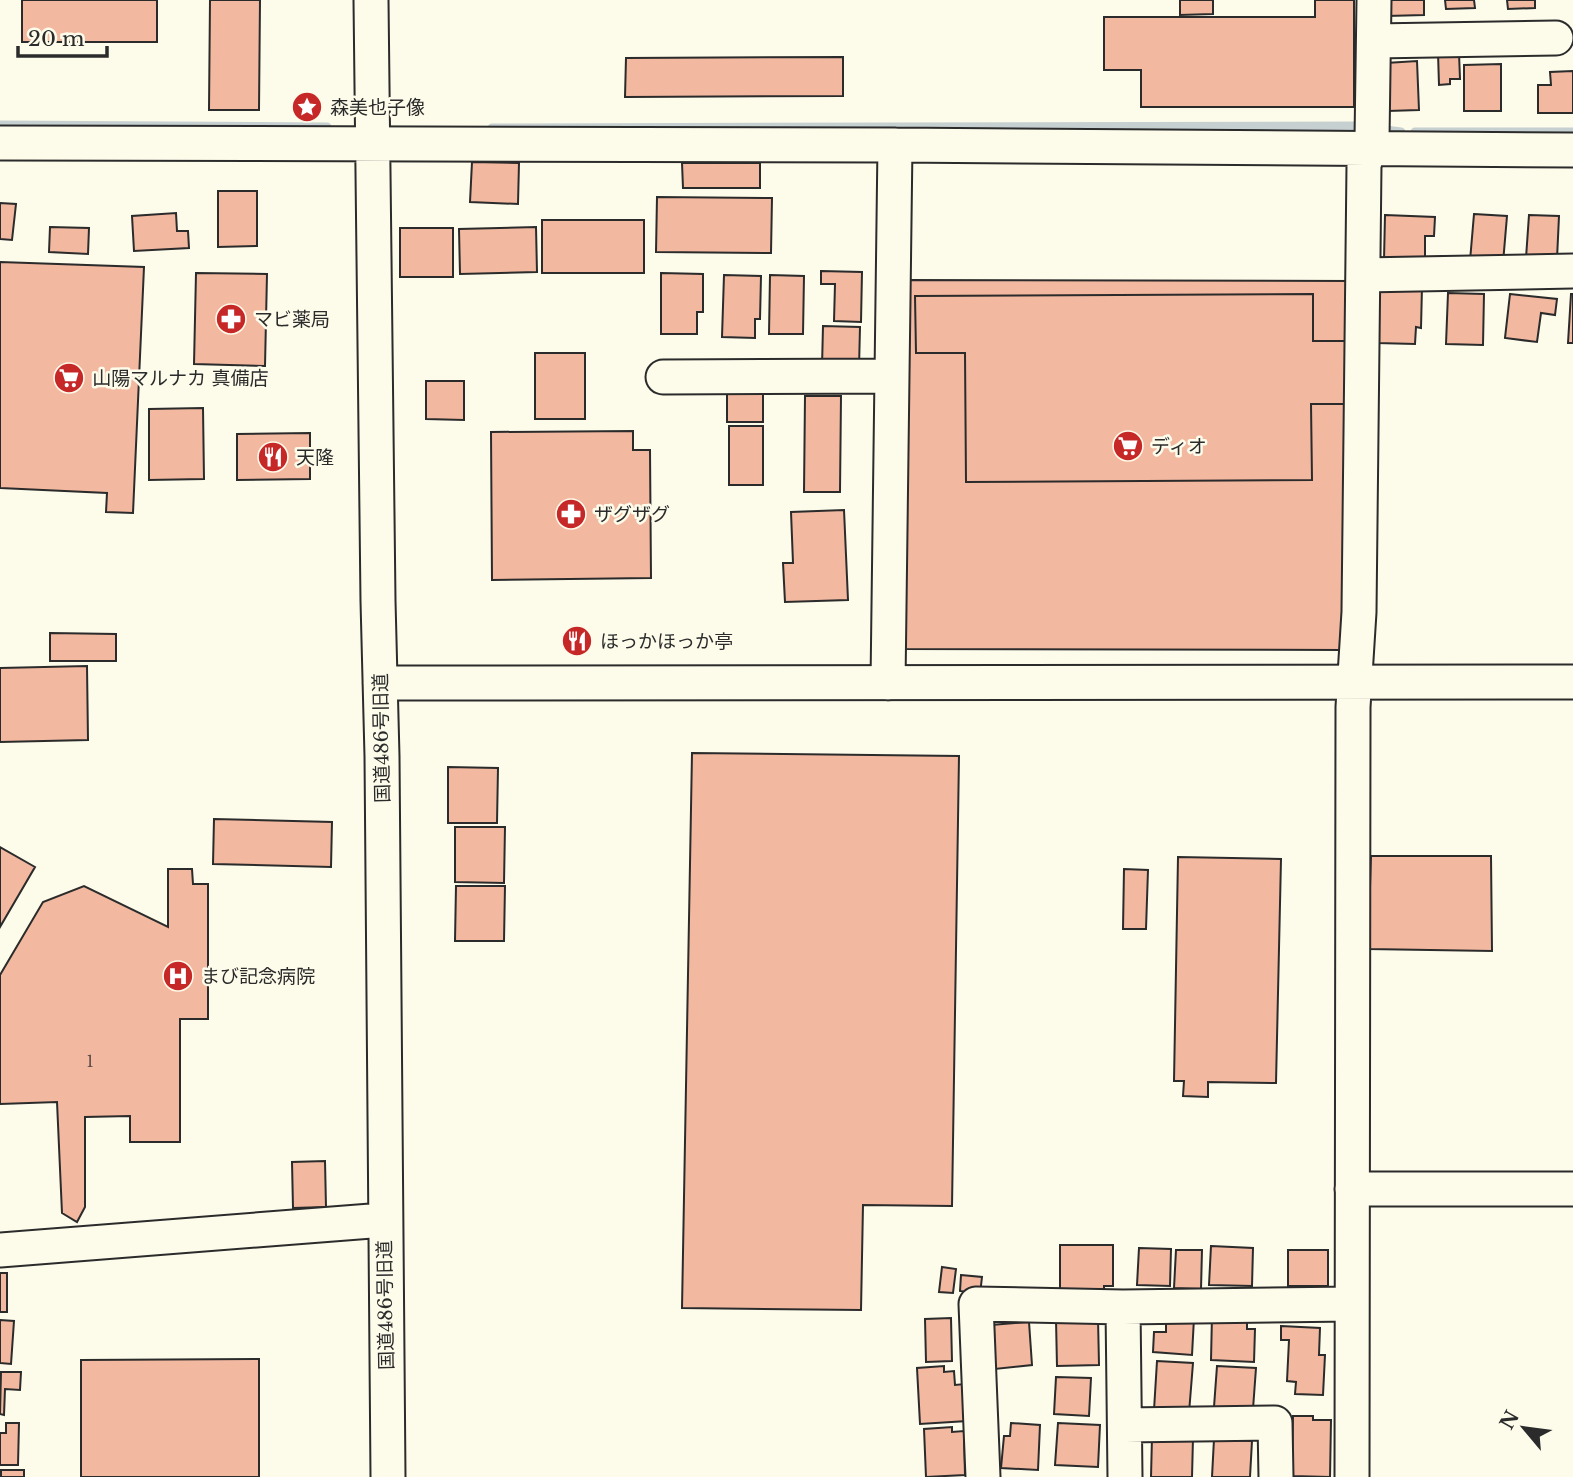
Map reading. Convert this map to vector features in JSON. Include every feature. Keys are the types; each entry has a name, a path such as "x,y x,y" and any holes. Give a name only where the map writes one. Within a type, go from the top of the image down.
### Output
{"street":[{"name":"国道486号旧道","path":"371,0 388,1477"},
{"path":"1352,1477 1354,684 1359,612 1364,165 1371,136 1374,0"},
{"path":"1374,41 1556,38"},
{"path":"0,144 373,133 895,145 1371,136 1573,150"},
{"path":"888,683 895,145"},
{"path":"1363,275 1573,271"},
{"path":"663,377 892,376"},
{"path":"380,683 1573,682"},
{"path":"1352,1189 1573,1189"},
{"path":"0,1251 384,1220"},
{"path":"983,1477 976,1304 1123,1307 1352,1304"},
{"path":"1123,1307 1125,1477"},
{"path":"1125,1425 1275,1423 1276,1477"}],"building":[{"path":"22,0 157,0 157,42 22,42"},
{"path":"210,0 260,0 259,110 209,110"},
{"path":"1180,0 1213,0 1213,14 1180,15"},
{"path":"1315,0 1354,0 1354,107 1141,107 1141,70 1104,70 1104,17 1315,17"},
{"path":"1386,0 1424,0 1424,15 1387,16"},
{"path":"1445,0 1474,0 1475,8 1446,9"},
{"path":"1507,0 1535,0 1535,8 1508,9"},
{"path":"1438,53 1459,53 1460,79 1450,79 1450,84 1439,85"},
{"path":"843,57 843,96 625,97 626,58"},
{"path":"1417,61 1419,110 1388,111 1386,63"},
{"path":"1501,64 1501,111 1464,111 1464,65"},
{"path":"1573,71 1573,113 1538,113 1538,85 1551,85 1550,72"},
{"path":"472,162 519,163 518,204 470,202"},
{"path":"682,163 760,163 760,188 683,188"},
{"path":"218,191 257,191 257,246 218,247"},
{"path":"657,197 772,198 771,253 656,252"},
{"path":"0,203 16,204 12,240 0,239"},
{"path":"176,213 177,231 188,231 189,248 134,251 132,216"},
{"path":"1474,214 1507,216 1503,263 1470,261"},
{"path":"1385,215 1435,217 1434,236 1425,236 1425,261 1384,260"},
{"path":"1529,215 1559,216 1557,259 1526,258"},
{"path":"542,220 644,220 644,273 542,273"},
{"path":"50,227 89,228 88,254 49,252"},
{"path":"536,227 537,272 460,274 459,229"},
{"path":"400,228 453,228 453,277 400,277"},
{"name":"山陽マルナカ 真備店","path":"0,262 144,267 133,513 106,512 107,493 0,488"},
{"path":"821,271 862,272 861,322 834,321 835,284 821,284"},
{"name":"マビ薬局","path":"196,273 267,274 265,366 194,364"},
{"path":"661,273 703,274 703,312 697,312 697,334 661,334"},
{"path":"724,275 761,276 760,319 755,319 755,338 722,337"},
{"path":"770,275 804,276 803,334 769,334"},
{"name":"ディオ","path":"903,280 1355,281 1344,650 901,649"},
{"path":"1379,286 1422,287 1421,328 1416,327 1415,344 1377,343"},
{"path":"1448,293 1484,294 1483,345 1446,344"},
{"path":"1313,294 1313,341 1350,341 1351,404 1311,404 1312,480 966,482 965,353 916,353 915,296"},
{"path":"1510,294 1557,299 1555,315 1541,313 1537,342 1505,338"},
{"path":"1571,294 1573,343 1568,343"},
{"path":"823,326 860,327 859,368 822,367"},
{"path":"535,353 585,353 585,419 535,419"},
{"path":"426,381 464,381 464,420 426,419"},
{"path":"727,392 763,392 763,422 727,422"},
{"path":"805,396 841,396 840,492 804,492"},
{"path":"203,408 204,479 149,480 149,409"},
{"path":"729,426 763,426 763,485 729,485"},
{"name":"ザグザグ","path":"633,431 633,450 650,450 651,578 492,580 491,432"},
{"name":"天隆","path":"310,433 310,479 237,480 237,434"},
{"path":"844,510 848,600 785,602 783,563 793,563 791,512"},
{"path":"50,633 116,634 116,661 50,661"},
{"path":"87,666 88,740 0,742 0,668"},
{"path":"692,753 959,756 952,1206 863,1205 861,1310 682,1308"},
{"path":"448,767 498,768 497,823 448,823"},
{"path":"214,819 332,822 331,867 213,864"},
{"path":"455,827 505,827 504,883 455,882"},
{"path":"0,847 35,867 0,927"},
{"path":"1371,856 1491,856 1492,951 1368,949"},
{"path":"1178,857 1281,859 1276,1083 1208,1082 1208,1097 1183,1096 1184,1081 1174,1081"},
{"path":"168,869 192,869 193,884 208,884 208,1019 180,1019 180,1142 130,1142 130,1116 85,1117 85,1207 77,1222 62,1213 57,1102 0,1104 0,975 43,902 84,886 168,927"},
{"path":"1124,869 1148,870 1146,929 1123,929"},
{"path":"456,886 505,886 504,941 455,941"},
{"path":"325,1161 326,1207 293,1208 292,1162"},
{"path":"1060,1245 1113,1245 1113,1286 1104,1286 1104,1294 1060,1293"},
{"path":"1211,1246 1253,1248 1252,1286 1209,1285"},
{"path":"1139,1248 1171,1249 1170,1286 1137,1285"},
{"path":"1176,1250 1202,1250 1201,1289 1174,1288"},
{"path":"1288,1250 1328,1250 1328,1286 1288,1286"},
{"path":"942,1267 956,1269 953,1293 939,1292"},
{"path":"0,1273 7,1273 7,1312 0,1312"},
{"path":"961,1275 982,1277 980,1294 960,1291"},
{"path":"1212,1315 1247,1316 1247,1329 1255,1329 1254,1362 1211,1360"},
{"path":"1166,1317 1194,1318 1192,1355 1153,1352 1154,1332 1166,1332"},
{"path":"951,1318 952,1361 926,1362 925,1319"},
{"path":"1098,1318 1099,1365 1057,1366 1056,1320"},
{"path":"0,1320 14,1321 11,1364 0,1363"},
{"path":"1029,1322 1032,1365 995,1369 991,1325"},
{"path":"1281,1326 1320,1328 1319,1355 1325,1355 1323,1395 1295,1394 1296,1382 1287,1381 1289,1340 1281,1340"},
{"path":"259,1359 259,1477 81,1477 81,1360"},
{"path":"1157,1361 1193,1363 1189,1413 1154,1410"},
{"path":"944,1366 944,1372 954,1371 955,1385 965,1384 967,1421 920,1424 917,1368"},
{"path":"1217,1366 1256,1368 1253,1409 1214,1407"},
{"path":"1,1372 21,1372 20,1390 5,1389 4,1415 0,1414"},
{"path":"1056,1377 1091,1378 1089,1416 1054,1414"},
{"path":"1293,1416 1331,1420 1330,1477 1292,1476"},
{"path":"6,1423 19,1423 18,1465 0,1465 0,1433 6,1433"},
{"path":"1011,1423 1040,1425 1038,1470 1001,1468 1004,1436 1010,1436"},
{"path":"1058,1423 1100,1425 1098,1467 1055,1465"},
{"path":"952,1427 952,1432 964,1431 965,1475 926,1477 924,1429"},
{"path":"1152,1437 1193,1438 1192,1477 1151,1477"},
{"path":"1214,1439 1252,1441 1250,1477 1212,1477"},
{"path":"1,1470 24,1470 24,1477 1,1477"}],"waterway":[{"path":"0,125 327,127"},
{"path":"492,128 1354,126 1401,132"},
{"path":"1415,132 1573,132"}],"place":[{"name":"森美也子像","path":"307,107"},
{"name":"マビ薬局","path":"231,319"},
{"name":"山陽マルナカ 真備店","path":"69,378"},
{"name":"ディオ","path":"1128,446"},
{"name":"天隆","path":"273,457"},
{"name":"ザグザグ","path":"571,514"},
{"name":"ほっかほっか亭","path":"577,641"},
{"name":"まび記念病院","path":"178,976"}]}
